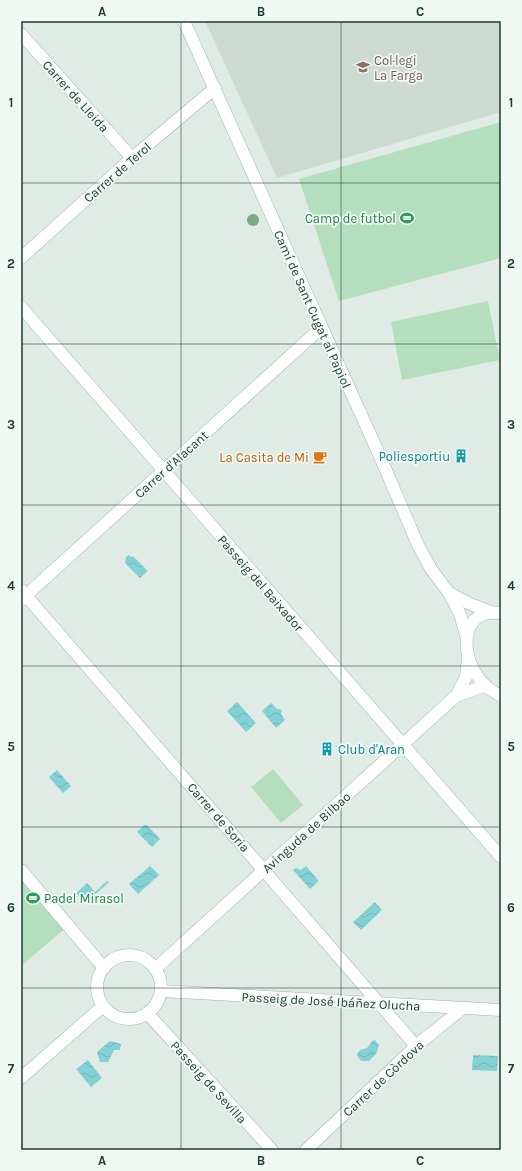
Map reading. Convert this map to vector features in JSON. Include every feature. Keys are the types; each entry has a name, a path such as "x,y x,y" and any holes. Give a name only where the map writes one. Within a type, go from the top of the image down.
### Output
{"street":[{"name":"Camí de Sant Cugat al Papiol","path":"184,21 382,461 418,545 432,569 449,593 460,614 466,635 465,640 468,658"},
{"name":"Carrer de Lleida","path":"21,34 132,158"},
{"name":"Carrer de Terol","path":"21,258 132,158 215,88"},
{"name":"Passeig del Baixador","path":"21,308 501,857"},
{"name":"Carrer d'Alacant","path":"23,595 321,328"},
{"name":"Camí de Sant Cugat al Papiol","path":"449,593 470,604 499,613"},
{"name":"Carrer de Soria","path":"23,595 265,869 416,1046"},
{"path":"466,635 472,624 478,618 486,614 499,613"},
{"name":"Avinguda de Bilbao","path":"155,969 456,696 466,677 468,658"},
{"path":"468,658 475,674 484,686 501,696"},
{"name":"Avinguda de Bilbao","path":"456,696 484,686"},
{"path":"21,870 104,968"},
{"path":"130,955 140,957 155,969 161,983 161,991 156,1004 148,1013 138,1018 129,1019 110,1013 103,1006 97,987 99,977 104,968 111,961 130,955"},
{"name":"Passeig de José Ibáñez Olucha","path":"161,991 501,1010"},
{"path":"21,1078 103,1006"},
{"name":"Carrer de Còrdova","path":"306,1150 416,1046 463,1008"},
{"name":"Passeig de Sevilla","path":"148,1013 272,1150"}],"shaded area":[{"name":"Col·legi La Farga","path":"205,21 501,21 501,112 277,178"}],"green space":[{"name":"Camp de futbol","path":"501,122 501,258 339,301 299,179"},
{"path":"488,301 500,360 402,380 391,322"},
{"path":"273,769 303,805 281,823 251,787"},
{"name":"Padel Mirasol","path":"21,870 68,926 21,966"}],"water":[{"path":"129,555 131,557 133,556 148,571 140,578 125,563 126,557"},
{"path":"237,702 256,723 246,732 227,711"},
{"path":"271,703 277,709 282,710 281,714 285,720 276,728 262,711"},
{"path":"57,770 71,786 63,793 49,777"},
{"path":"144,825 147,825 160,839 152,847 137,832"},
{"path":"150,866 159,875 138,894 129,884"},
{"path":"306,866 319,881 310,889 293,870 296,868 301,870"},
{"path":"107,881 109,882 86,903 76,893 87,883 95,892"},
{"path":"375,902 382,910 361,930 353,922"},
{"path":"375,1040 379,1045 376,1054 369,1061 361,1061 357,1055 358,1052 368,1047 372,1041"},
{"path":"110,1041 121,1044 120,1050 114,1050 108,1062 100,1062 97,1052"},
{"path":"473,1055 498,1056 497,1071 472,1070"},
{"path":"88,1060 102,1078 91,1087 76,1069"}],"place":[{"name":"Col·legi La Farga","path":"363,67"},
{"name":"Camp de futbol","path":"407,218"},
{"name":"Poliesportiu","path":"461,456"},
{"name":"La Casita de Mi","path":"320,457"},
{"name":"Club d'Aran","path":"327,749"},
{"name":"Padel Mirasol","path":"33,898"}]}
